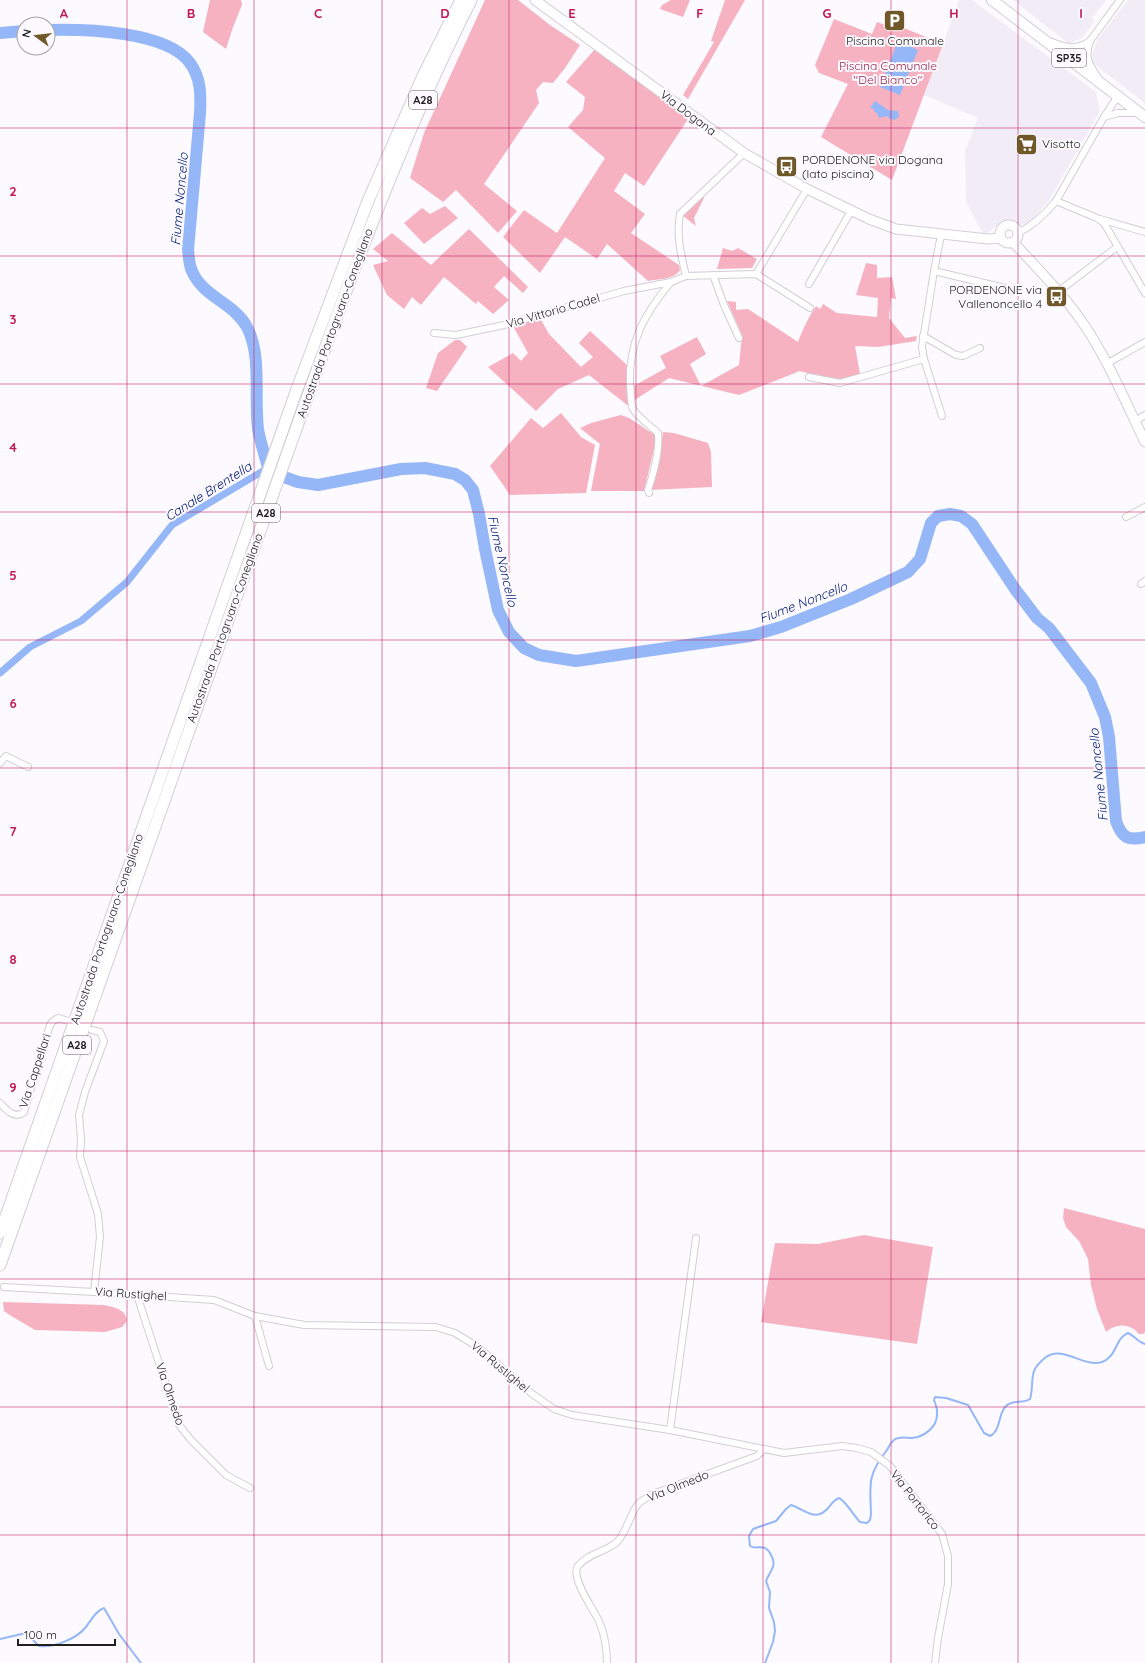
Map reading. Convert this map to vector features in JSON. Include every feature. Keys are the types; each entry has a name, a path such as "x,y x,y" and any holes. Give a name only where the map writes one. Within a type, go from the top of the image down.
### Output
{"highway":[{"name":"Autostrada Portogruaro-Conegliano","path":"0,1265 294,396 374,202 423,76 461,0"},
{"name":"Autostrada Portogruaro-Conegliano","path":"374,202 471,0"},
{"name":"Autostrada Portogruaro-Conegliano","path":"0,1233 150,823"}],"main road":[{"name":"SP35","path":"992,0 1142,115"}],"street":[{"name":"Via Dogana","path":"535,0 744,153 807,189 869,219 896,229 988,239 1001,238 1007,243 1013,242"},
{"path":"1074,62 1075,55 1081,46 1090,40 1120,0"},
{"path":"1044,39 1069,47 1081,46"},
{"path":"1074,62 1083,58 1090,40"},
{"path":"1086,53 1088,61 1102,83"},
{"path":"1118,96 1104,116 1056,201 1027,229 1018,233 1017,238 1013,242 1059,291 1084,325 1108,363 1145,442"},
{"path":"1104,116 1118,113 1142,115"},
{"path":"686,276 678,243 677,228 680,214 744,153"},
{"path":"807,189 756,274 810,308"},
{"path":"1056,201 1096,218 1143,231"},
{"path":"809,284 851,210"},
{"path":"1096,218 1104,223 1145,293"},
{"path":"1001,238 1002,229 1007,226 1013,226 1018,233"},
{"path":"942,235 922,336 924,360 942,416"},
{"path":"1059,291 1117,247"},
{"path":"934,271 1005,288"},
{"name":"Via Vittorio Cadel","path":"434,334 456,335 504,325 624,291 671,282 686,276 756,274"},
{"path":"713,275 724,305 739,338"},
{"path":"649,493 648,490 655,466 659,441 658,433 638,415 633,408 630,377 631,362 635,339 646,316 671,282"},
{"path":"922,336 956,355 962,356 980,348"},
{"path":"1108,363 1145,342"},
{"path":"810,377 840,383 924,360"},
{"path":"1135,421 1145,416"},
{"path":"1126,517 1145,507"},
{"path":"0,763 6,756 28,767"},
{"name":"Via Cappellari","path":"0,1103 8,1111 15,1114 21,1114 24,1112 50,1025 58,1018 69,1021"},
{"path":"92,1030 100,1032 104,1041 78,1115 81,1139 80,1157 98,1214 100,1237 94,1292"},
{"path":"670,1430 696,1238"},
{"name":"Via Rustighel","path":"4,1287 214,1300 255,1316 304,1325 436,1327 455,1333 478,1347 531,1393 554,1409 572,1415 670,1430 764,1450"},
{"name":"Via Olmedo","path":"137,1295 179,1425 191,1440 226,1476 250,1488"},
{"path":"255,1316 268,1366"},
{"name":"Via Portorico","path":"764,1450 784,1452 842,1446 871,1452 890,1466 942,1534 948,1556 948,1584 935,1663"},
{"name":"Via Olmedo","path":"607,1663 598,1621 577,1580 575,1572 579,1565 584,1560 617,1542 640,1502 650,1495 757,1456 764,1450"}],"shaded area":[{"path":"959,0 972,0 1096,92 1100,111 1048,202 1027,225 1002,222 984,235 966,202 965,151 978,118 924,95"},
{"path":"1013,0 1106,0 1092,18 1095,21 1082,38 1069,44"},
{"path":"1128,0 1145,0 1145,103 1093,63 1092,55 1097,40"}],"green space":[{"path":"210,0 241,0 242,5 226,49 203,32"},
{"path":"485,0 518,0 550,25 580,45 553,83 543,82 536,90 539,103 484,184 517,211 498,233 456,190 443,202 410,178 424,133"},
{"path":"671,0 690,0 683,17 660,9 662,5"},
{"path":"725,0 745,0 688,99 683,95 714,42 711,41"},
{"name":"Piscina Comunale \"Del Bianco\"","path":"834,19 872,34 877,22 902,31 904,28 943,44 892,180 821,137 848,84 819,73 815,65"},
{"path":"595,49 688,119 644,186 625,173 614,191 645,214 631,233 679,265 680,270 674,276 648,281 607,244 597,259 565,237 540,273 503,237 524,210 557,233 605,158 568,127 583,110 585,97 566,82"},
{"path":"701,196 704,198 694,218 696,226 682,215"},
{"path":"445,206 458,218 424,244 404,223 422,208 430,214"},
{"path":"469,229 528,287 523,293 504,276 494,287 509,300 493,314 478,301 476,304 444,277 421,305 412,297 404,309 387,295 373,265 388,261 373,249 392,233 431,265"},
{"path":"723,248 732,251 738,248 757,259 752,268 717,269"},
{"path":"866,263 877,265 877,278 892,277 896,299 891,298 889,318 905,338 917,336 916,341 878,347 855,346 860,374 838,380 799,371 739,395 701,386 739,365 742,335 727,301 736,302 736,310 748,309 798,342 816,306 820,309 823,304 837,313 877,317 878,298 856,295"},
{"path":"540,318 549,334 581,367 593,357 579,343 590,331 628,366 632,387 666,368 660,356 697,337 706,354 690,364 701,386 669,378 633,401 636,412 589,375 558,389 536,411 488,367 513,353 521,361 528,353 513,326"},
{"path":"455,340 460,340 467,347 437,391 426,388 438,353"},
{"path":"561,413 581,437 595,445 586,493 510,495 490,466 531,418 543,428"},
{"path":"621,415 629,418 655,435 655,445 644,491 591,491 600,444 580,428 591,423"},
{"path":"663,432 674,433 708,443 711,452 712,487 650,490 657,468"},
{"path":"1064,1208 1145,1229 1145,1332 1143,1334 1139,1334 1127,1326 1114,1327 1106,1332 1097,1309 1091,1285 1088,1259 1079,1241 1066,1227 1063,1218"},
{"path":"864,1235 933,1247 917,1344 761,1322 775,1243 818,1244"},
{"path":"3,1302 104,1305 122,1311 127,1321 122,1327 105,1332 35,1330 4,1311"}],"water":[{"path":"898,41 918,50 900,95 880,87"},
{"path":"875,101 888,110 898,111 899,117 894,120 887,116 879,118 877,113 874,112 874,109 870,108"}],"waterway":[{"name":"Fiume Noncello","path":"56,30 83,30 124,34 145,38 163,44 179,52 194,69 200,87 200,106 188,250 190,264 197,280 203,287 241,319 252,338 257,377 258,429 268,468 284,477 298,482 318,485 401,469 425,468 455,474 465,480 473,490 498,610 509,632 524,648 539,655 576,661 750,636 781,627 851,599 908,572 920,559 931,523 938,516 950,514 961,516 972,524 1015,589 1037,618 1049,628 1091,683 1105,717 1109,737 1116,821 1118,827 1126,837 1134,839 1145,837"},
{"name":"Fiume Noncello","path":"0,33 16,32"},
{"name":"Canale Brentella","path":"0,673 30,647 81,621 127,582 172,525 268,468"},
{"path":"765,1663 773,1642 775,1631 774,1622 769,1608 770,1592 766,1581 774,1562 768,1550 761,1547 750,1546 749,1536 753,1529 776,1521 791,1505 815,1515 824,1512 839,1498 860,1522 867,1523 870,1520 871,1514 871,1480 876,1466 894,1440 921,1436 929,1431 935,1424 937,1413 934,1400 935,1397 946,1398 968,1405 984,1433 990,1436 994,1434 1003,1409 1006,1406 1030,1399 1034,1371 1046,1357 1053,1354 1060,1354 1088,1362 1102,1362 1111,1356 1121,1339 1128,1333 1145,1344"},
{"path":"0,1639 26,1633 39,1646 51,1646 76,1636 85,1628 96,1614 104,1608 119,1634 141,1663"}],"place":[{"name":"Piscina Comunale","path":"895,20"},
{"name":"Visotto","path":"1026,144"},
{"name":"PORDENONE via Dogana (lato piscina)","path":"786,167"},
{"name":"PORDENONE via Vallenoncello 4","path":"1057,297"}]}
